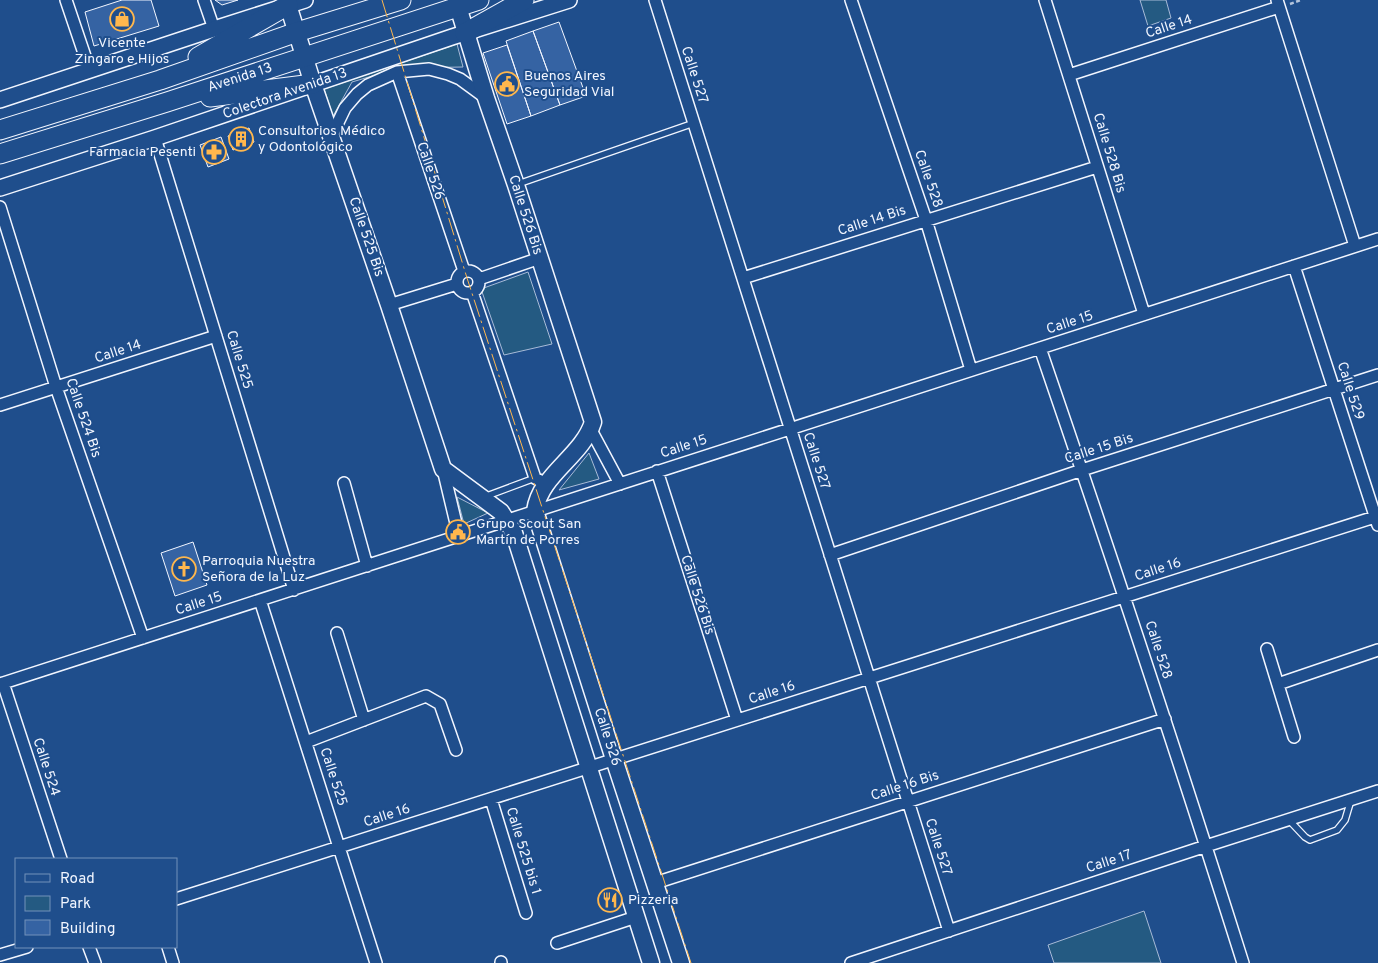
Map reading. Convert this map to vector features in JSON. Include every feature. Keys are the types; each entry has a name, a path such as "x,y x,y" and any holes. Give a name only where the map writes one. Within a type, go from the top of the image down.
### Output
{"main road":[{"name":"Avenida 13","path":"0,130 160,80 297,32 401,0"},
{"name":"Avenida 13","path":"0,154 304,57 457,3 479,0"},
{"path":"465,33 524,0"},
{"name":"Calle 525 Bis","path":"296,2 297,32 304,57 443,469"},
{"path":"160,80 296,2"},
{"name":"Calle 526 Bis","path":"457,3 486,98 592,415 591,430"},
{"path":"167,102 313,84"},
{"path":"536,511 540,481 581,446 591,430"},
{"path":"443,469 501,512 506,520"},
{"name":"Calle 526","path":"536,511 614,760 681,963"},
{"name":"Calle 526","path":"506,520 514,532 651,963"}],"street":[{"path":"66,0 90,71"},
{"path":"204,0 214,29"},
{"name":"Colectora Avenida 13","path":"0,188 569,0"},
{"name":"Calle 527","path":"655,0 949,931"},
{"name":"Calle 528","path":"851,0 926,220 971,370"},
{"name":"Calle 528 Bis","path":"1045,0 1144,314"},
{"path":"0,100 296,2"},
{"path":"1278,4 1355,246"},
{"name":"Calle 14","path":"1069,75 1278,4"},
{"path":"331,137 345,108 357,94 368,85 397,72 429,69 448,74 460,79 486,98"},
{"name":"Calle 526","path":"397,72 464,271"},
{"name":"Calle 525","path":"155,138 294,590"},
{"name":"Calle 14 Bis","path":"742,278 1097,166"},
{"name":"Calle 524 Bis","path":"0,207 56,387 143,638"},
{"name":"Calle 15","path":"2,684 1378,239"},
{"path":"479,278 540,258"},
{"name":"Calle 529","path":"1294,266 1377,519"},
{"path":"464,271 475,273 479,278 479,285 472,292 468,293 461,290 458,284 458,278 464,271"},
{"path":"389,305 458,284"},
{"path":"472,292 540,481"},
{"name":"Calle 14","path":"0,405 216,336"},
{"name":"Calle 528","path":"1040,348 1125,596 1243,963"},
{"name":"Calle 15 Bis","path":"830,554 1082,470 1378,375"},
{"name":"Calle 526 Bis","path":"591,430 620,484"},
{"name":"Calle 525 Bis","path":"443,469 459,536"},
{"name":"Calle 526 Bis","path":"657,471 737,720"},
{"path":"344,483 367,566"},
{"name":"Calle 16","path":"178,898 1125,596 1377,519"},
{"name":"Calle 525","path":"260,600 376,963"},
{"path":"337,633 364,720"},
{"path":"1267,649 1294,737"},
{"path":"1278,684 1378,650"},
{"name":"Calle 524","path":"2,684 61,858"},
{"path":"306,742 426,696 440,704 456,750"},
{"name":"Calle 16 Bis","path":"654,883 1165,719"},
{"name":"Calle 17","path":"851,963 1378,791"},
{"name":"Calle 525 bis 1","path":"491,799 526,913"},
{"path":"557,943 636,917"},
{"path":"0,956 24,948"},
{"path":"89,948 94,963"},
{"path":"168,948 173,963"}],"lane":[{"path":"516,185 694,123"},
{"path":"482,497 540,481"},
{"path":"1289,820 1310,840 1338,830 1345,820 1350,800"}],"green space":[{"path":"1140,0 1166,0 1171,18 1148,26"},
{"path":"457,44 463,67 399,68 352,82 333,116 324,89"},
{"path":"528,272 552,344 504,355 481,289"},
{"path":"589,453 599,479 559,490"},
{"path":"457,497 488,513 464,524"},
{"path":"1144,911 1161,963 1054,963 1048,945"}],"building":[{"name":"Vicente Zingaro e Hijos","path":"122,0 151,0 159,26 94,46 85,12"},
{"path":"215,0 238,0 222,5"},
{"path":"559,22 586,96 560,105 533,31"},
{"path":"533,31 560,105 531,116 506,41"},
{"name":"Buenos Aires Seguridad Vial","path":"507,45 531,116 507,124 483,53"},
{"name":"Consultorios Médico y Odontológico","path":"249,128 254,142 233,150 228,136"},
{"name":"Farmacia Pesenti","path":"221,137 229,159 208,167 200,145"},
{"name":"Parroquia Nuestra Señora de la Luz","path":"193,542 207,585 175,596 161,553"}],"power":[{"path":"382,0 467,278 691,963"}],"place":[{"name":"Vicente Zingaro e Hijos","path":"122,19"},
{"name":"Buenos Aires Seguridad Vial","path":"507,84"},
{"name":"Consultorios Médico y Odontológico","path":"241,139"},
{"name":"Farmacia Pesenti","path":"214,152"},
{"name":"Grupo Scout San Martín de Porres","path":"458,532"},
{"name":"Parroquia Nuestra Señora de la Luz","path":"184,569"},
{"name":"Pizzeria","path":"610,900"}]}
